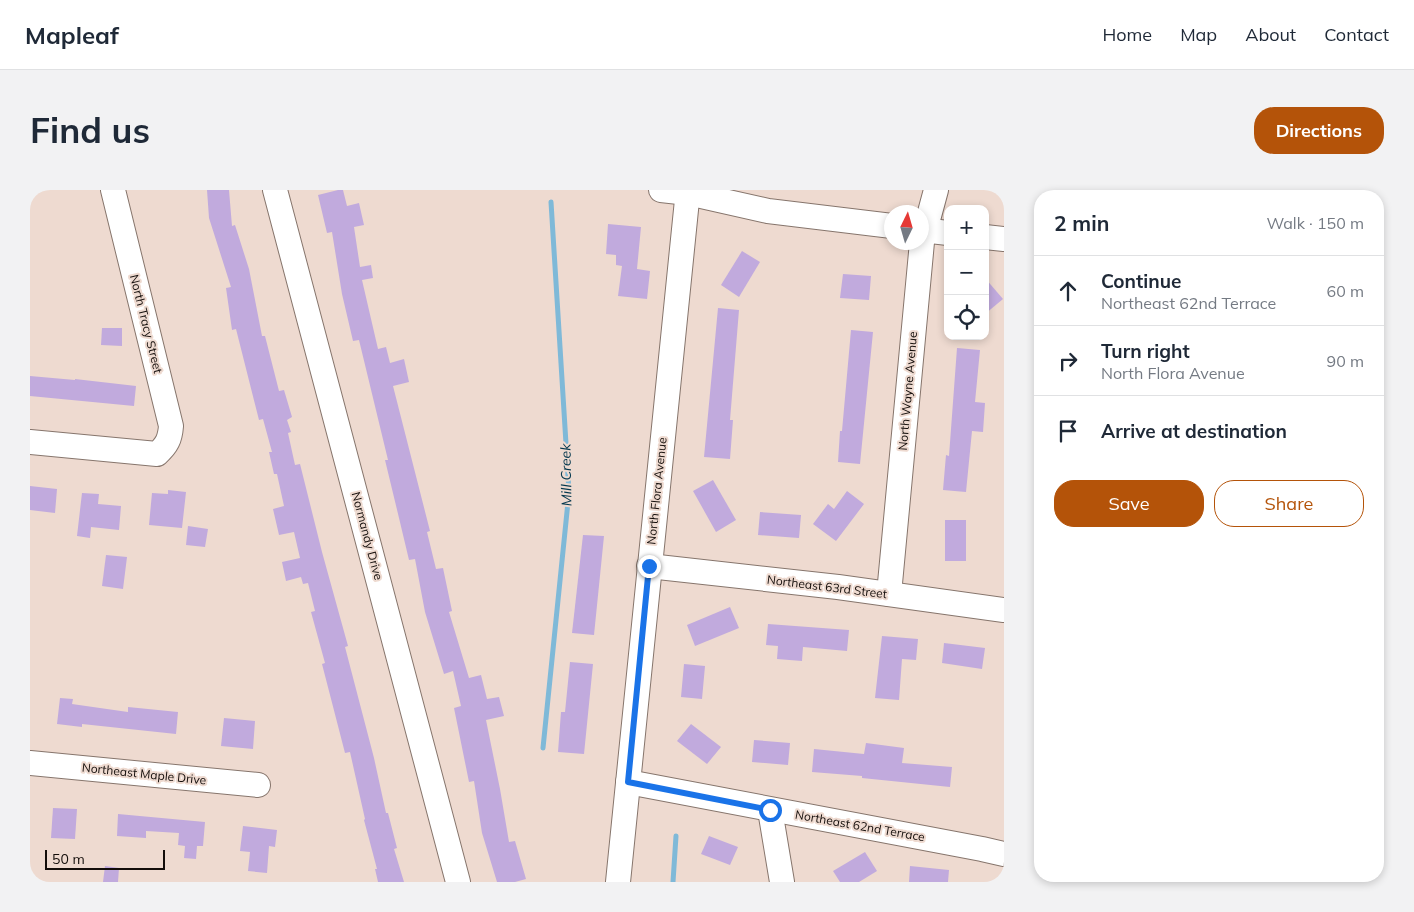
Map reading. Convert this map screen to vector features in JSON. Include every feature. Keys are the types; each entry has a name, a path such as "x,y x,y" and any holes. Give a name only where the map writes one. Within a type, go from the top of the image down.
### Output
{"street":[{"name":"North Tracy Street","path":"30,442 158,454 166,447 170,436 171,426 113,190"},
{"name":"Normandy Drive","path":"275,190 458,882"},
{"path":"661,190 688,192 768,211 884,225"},
{"name":"North Wayne Avenue","path":"929,212 936,190"},
{"name":"North Flora Avenue","path":"618,882 688,192"},
{"path":"929,231 944,233"},
{"path":"989,237 1004,239"},
{"name":"North Wayne Avenue","path":"889,594 921,250"},
{"name":"Northeast 63rd Street","path":"649,566 889,594 1004,610"},
{"name":"Northeast Maple Drive","path":"30,763 258,786"},
{"name":"Northeast 62nd Terrace","path":"628,782 1004,854"},
{"path":"770,810 782,882"}],"building":[{"path":"207,190 229,190 232,226 235,225 249,269 262,336 265,336 279,391 284,390 292,417 287,420 291,432 288,433 295,465 300,464 348,646 345,647 374,758 386,813 388,813 397,848 394,849 404,882 378,882 375,869 377,869 364,820 350,752 345,753 322,664 325,663 311,612 315,611 308,583 303,584 301,577 286,581 282,562 300,558 294,532 279,535 273,509 284,506 277,474 274,474 269,452 272,452 263,419 259,420 236,329 232,330 226,288 231,287 209,218"},
{"path":"343,190 347,206 359,203 364,225 354,227 360,267 371,265 373,278 362,280 378,349 386,347 390,363 404,359 409,382 393,386 430,531 427,532 436,569 443,568 452,611 449,612 469,678 481,675 487,699 499,697 504,716 486,720 509,842 515,841 526,879 515,882 497,882 482,833 474,781 469,782 454,708 461,706 453,671 444,674 425,612 415,559 409,560 385,460 388,460 359,340 353,341 342,294 332,232 327,233 318,195"},
{"path":"608,224 641,227 637,269 650,271 647,299 618,296 622,266 616,265 616,255 606,254"},
{"path":"742,251 760,262 739,297 721,285"},
{"path":"843,274 871,276 869,300 840,298"},
{"path":"989,283 1003,299 989,311"},
{"path":"718,308 739,310 730,420 733,420 730,459 704,457"},
{"path":"102,328 122,328 122,346 101,345"},
{"path":"851,330 873,332 860,464 838,462"},
{"path":"957,348 980,350 975,402 985,403 983,432 972,431 966,492 943,490 946,455 949,456"},
{"path":"30,376 136,386 134,406 30,396"},
{"path":"713,480 736,520 716,532 693,491"},
{"path":"30,486 57,489 55,513 30,510"},
{"path":"168,490 186,492 182,528 149,525 152,493 168,494"},
{"path":"847,491 864,504 836,541 813,524 828,504 834,509"},
{"path":"82,493 99,494 98,504 121,506 119,530 91,527 90,538 77,536"},
{"path":"760,512 801,515 799,538 758,535"},
{"path":"945,520 966,520 966,561 945,561"},
{"path":"188,526 208,529 205,547 186,545"},
{"path":"583,535 604,536 594,635 572,633"},
{"path":"106,555 127,557 123,589 102,586"},
{"path":"730,607 739,628 695,646 687,625"},
{"path":"768,624 849,630 847,651 803,647 802,661 777,659 778,646 766,645"},
{"path":"882,636 918,639 916,660 902,659 899,700 875,698"},
{"path":"944,643 985,648 982,669 942,663"},
{"path":"570,662 593,664 584,754 558,752 561,712 565,712"},
{"path":"684,664 705,666 702,699 681,697"},
{"path":"60,698 73,699 72,704 128,712 128,707 178,712 176,734 82,724 82,727 57,724"},
{"path":"224,718 255,721 253,749 221,746"},
{"path":"691,724 721,747 707,764 677,741"},
{"path":"754,740 790,743 788,765 752,762"},
{"path":"866,743 904,748 902,763 952,767 950,787 812,772 814,749 864,754"},
{"path":"53,808 77,809 75,839 51,838"},
{"path":"118,814 205,822 203,846 197,846 196,859 184,858 185,846 178,845 179,833 146,831 146,838 117,836"},
{"path":"243,826 277,830 275,847 269,846 267,873 248,871 250,852 240,851"},
{"path":"709,836 738,847 730,865 701,854"},
{"path":"865,852 877,871 859,882 840,882 833,871"},
{"path":"105,866 119,868 118,882 103,882"},
{"path":"910,866 949,870 948,882 909,882"}],"waterway":[{"name":"Mill Creek","path":"543,748 569,492 551,202"},
{"name":"Mill Creek","path":"673,882 676,836"}],"route":[{"path":"649,566 628,782 770,810"}]}
